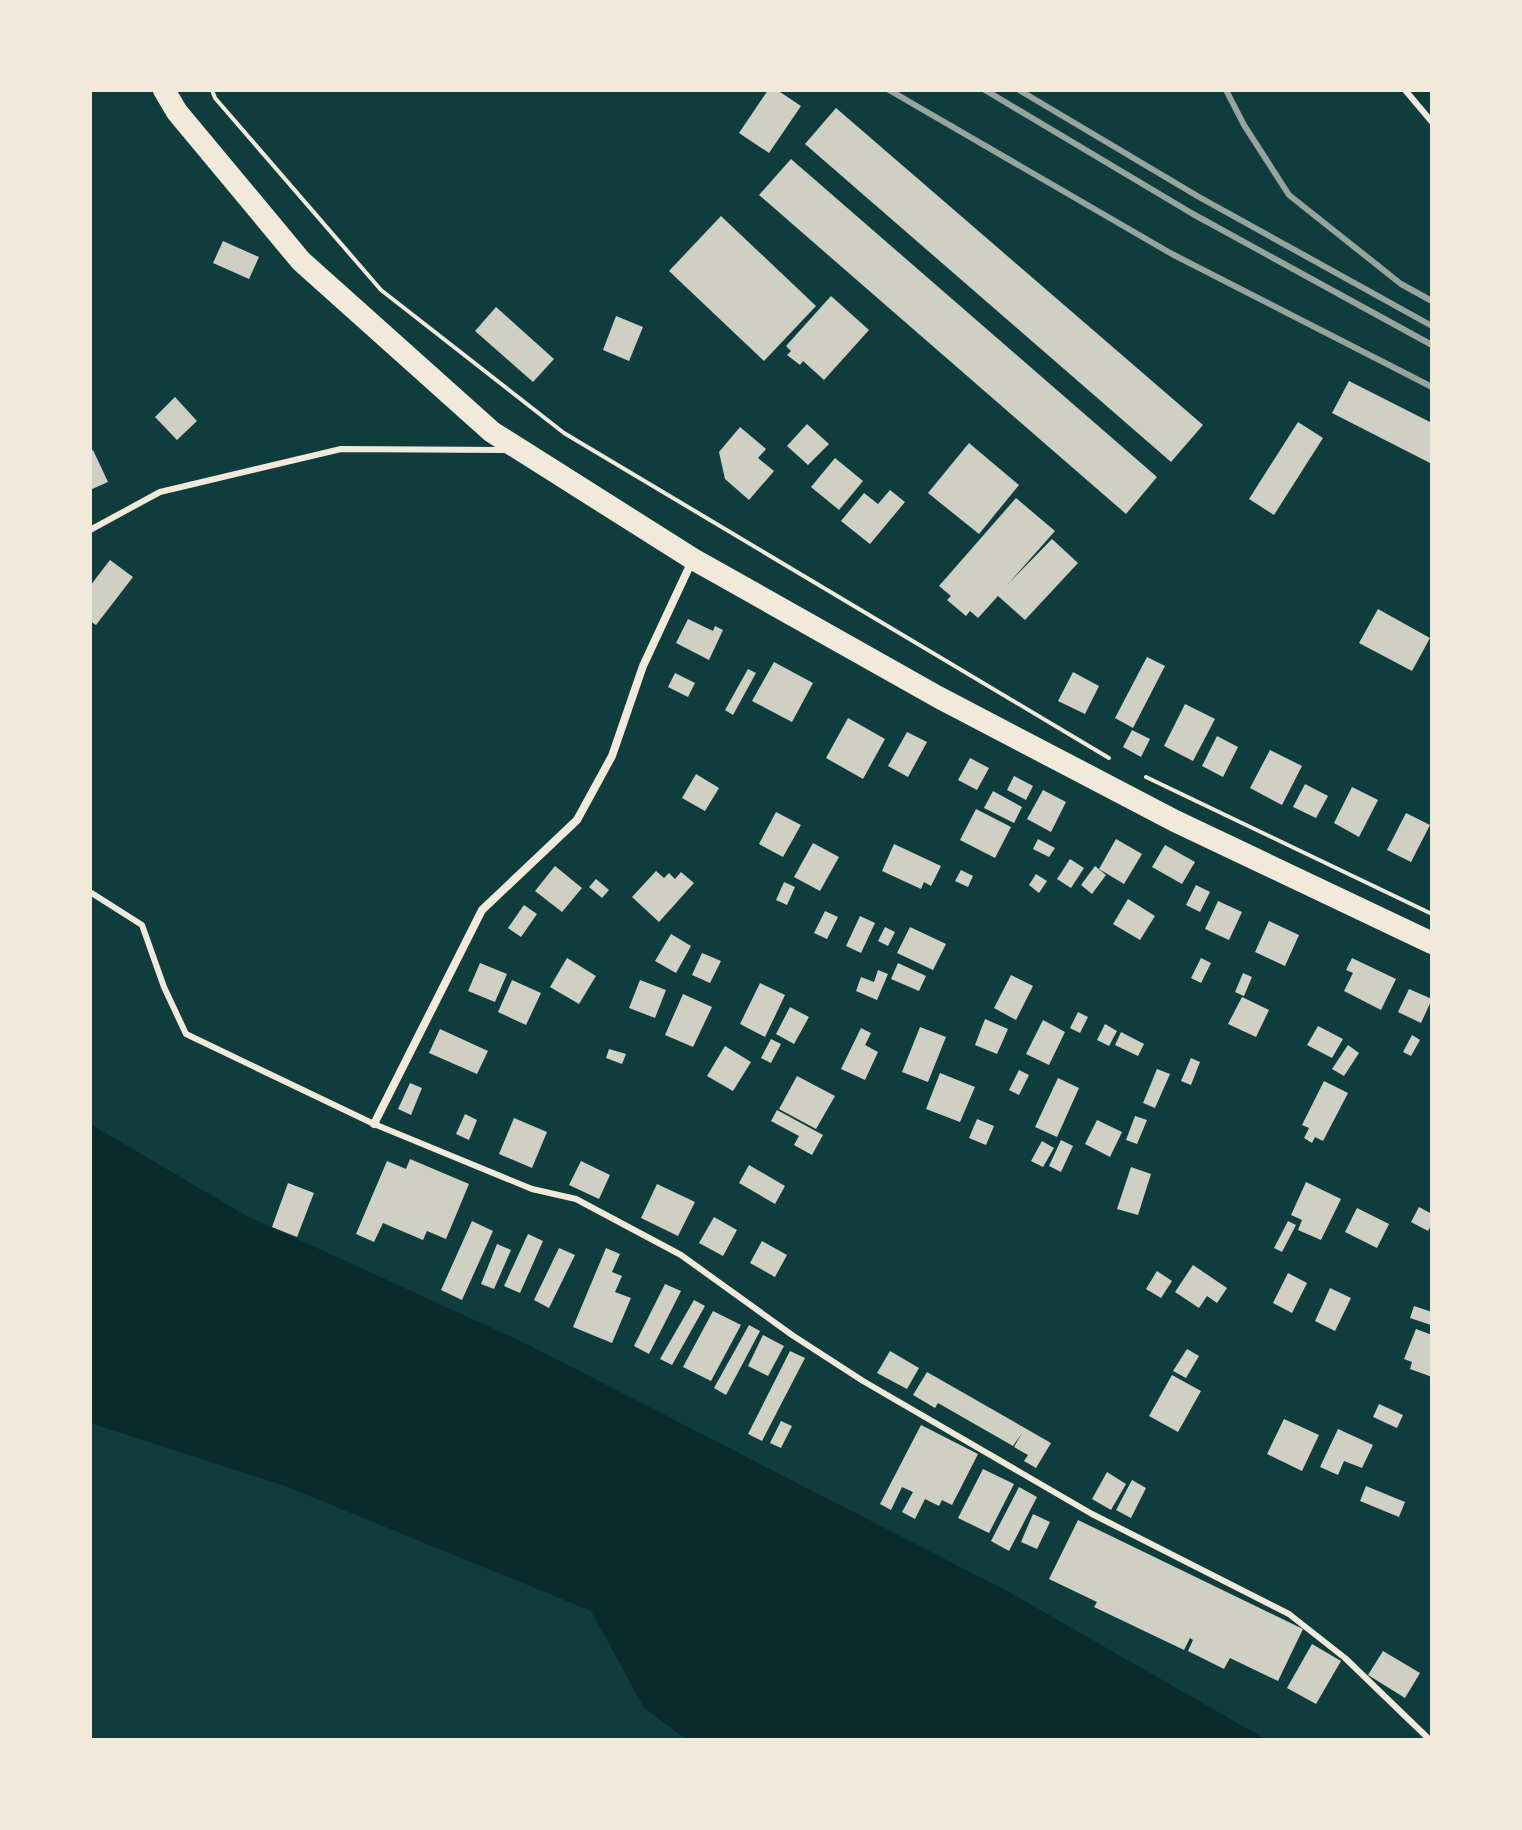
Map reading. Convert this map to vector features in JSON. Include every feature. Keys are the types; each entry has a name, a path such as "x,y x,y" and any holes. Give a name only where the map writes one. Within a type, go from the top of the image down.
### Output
{"highway":[{"path":"152,90 177,112 301,261 492,432 693,559 938,697 1175,821 1432,943"},
{"path":"164,90 177,112"}],"street":[{"path":"374,1124 482,910 577,820 612,756 643,666 693,559"}],"lane":[{"path":"1405,90 1432,122"},
{"path":"90,530 160,492 341,449 521,450"},
{"path":"90,892 142,925 164,987 186,1034 374,1124 532,1189 576,1199 681,1255 792,1335 863,1381 1092,1514 1289,1614 1345,1658 1430,1740"}],"path":[{"path":"212,90 215,98 381,290 564,433 1109,758"},
{"path":"1136,773 1432,914"}],"water":[{"path":"90,1124 247,1216 527,1344 1009,1592 1267,1740 690,1740 644,1708 591,1611 285,1486 90,1423"}],"building":[{"path":"768,90 777,90 801,106 769,153 739,133"},
{"path":"836,108 1203,425 1171,462 805,144"},
{"path":"791,159 1157,477 1126,514 759,195"},
{"path":"721,216 816,306 764,361 669,271"},
{"path":"223,241 259,257 249,279 213,263"},
{"path":"831,296 869,330 824,380 803,361 800,365 787,355 791,351 786,346"},
{"path":"496,307 554,359 533,382 475,331"},
{"path":"616,316 643,327 629,361 603,350"},
{"path":"1349,381 1432,423 1432,464 1332,413"},
{"path":"175,397 197,421 177,440 155,417"},
{"path":"1298,422 1323,438 1274,515 1249,499"},
{"path":"807,424 829,444 808,465 787,446"},
{"path":"740,427 766,449 758,458 774,471 749,500 725,479 719,452"},
{"path":"969,443 1019,485 979,534 928,493"},
{"path":"93,450 108,482 90,490 90,452"},
{"path":"835,458 863,481 839,510 811,487"},
{"path":"890,490 905,502 870,544 841,521 864,493 878,504"},
{"path":"1016,498 1055,531 1008,584 1052,539 1078,563 1025,620 998,596 978,618 970,611 966,616 947,600 951,596 939,586"},
{"path":"110,560 133,577 96,625 90,621 90,586"},
{"path":"1378,609 1430,638 1412,671 1359,643"},
{"path":"688,619 713,631 715,626 723,630 709,660 676,643"},
{"path":"1147,657 1165,666 1133,728 1115,718"},
{"path":"774,662 813,683 792,722 752,701"},
{"path":"748,669 756,673 733,715 725,710"},
{"path":"1073,672 1099,686 1085,714 1058,701"},
{"path":"675,673 695,683 688,697 668,687"},
{"path":"1185,704 1215,719 1193,761 1164,746"},
{"path":"848,718 885,739 863,779 826,758"},
{"path":"1132,730 1150,739 1141,757 1123,747"},
{"path":"907,732 927,742 908,777 888,766"},
{"path":"1217,736 1238,747 1223,777 1202,766"},
{"path":"1270,750 1302,766 1282,805 1250,788"},
{"path":"970,758 989,768 977,790 958,780"},
{"path":"696,774 719,788 705,811 682,798"},
{"path":"1014,776 1033,786 1026,800 1007,790"},
{"path":"1305,784 1328,796 1316,818 1293,807"},
{"path":"1352,787 1378,800 1359,837 1334,823"},
{"path":"1043,790 1066,802 1051,832 1027,819"},
{"path":"993,791 1022,807 1014,823 984,808"},
{"path":"976,809 1011,827 995,858 960,840"},
{"path":"776,812 801,825 783,857 759,844"},
{"path":"1406,813 1430,825 1411,862 1387,850"},
{"path":"1038,839 1055,848 1049,857 1033,849"},
{"path":"1116,839 1142,854 1124,884 1099,869"},
{"path":"813,843 839,857 820,891 794,877"},
{"path":"894,844 941,866 931,886 924,882 921,889 882,871"},
{"path":"1165,845 1195,862 1182,884 1152,867"},
{"path":"1070,859 1084,868 1071,888 1057,879"},
{"path":"555,866 582,888 562,912 535,891"},
{"path":"1095,866 1106,875 1092,894 1081,885"},
{"path":"961,870 973,876 968,887 955,881"},
{"path":"656,871 664,878 669,873 675,879 681,872 694,883 659,922 632,897"},
{"path":"1036,874 1047,881 1039,893 1029,885"},
{"path":"596,879 609,890 602,898 589,887"},
{"path":"784,882 795,887 787,905 776,900"},
{"path":"1196,885 1210,892 1200,912 1186,905"},
{"path":"1128,899 1155,916 1140,940 1113,924"},
{"path":"1218,901 1242,912 1229,940 1205,929"},
{"path":"524,905 537,914 521,937 508,928"},
{"path":"825,911 838,917 827,939 814,933"},
{"path":"860,916 875,923 861,953 846,946"},
{"path":"1269,921 1299,935 1285,966 1255,952"},
{"path":"885,927 895,932 888,946 878,941"},
{"path":"910,927 946,944 933,970 897,953"},
{"path":"671,934 691,946 676,973 655,961"},
{"path":"702,953 721,961 710,983 692,975"},
{"path":"567,958 596,976 579,1004 550,987"},
{"path":"1201,958 1211,963 1201,983 1191,978"},
{"path":"1352,958 1396,979 1381,1010 1344,991 1353,973 1346,970"},
{"path":"480,963 507,974 495,1002 468,991"},
{"path":"898,963 926,976 919,991 891,979"},
{"path":"878,970 888,974 877,1000 856,991 861,977 874,982"},
{"path":"1243,973 1252,977 1244,996 1235,992"},
{"path":"1011,975 1033,986 1016,1020 994,1008"},
{"path":"512,980 541,993 526,1025 498,1012"},
{"path":"640,980 666,990 655,1018 629,1008"},
{"path":"760,983 785,995 765,1037 740,1024"},
{"path":"1409,989 1432,999 1421,1023 1398,1012"},
{"path":"683,994 712,1007 693,1047 665,1035"},
{"path":"1242,997 1269,1010 1256,1037 1228,1024"},
{"path":"790,1007 809,1017 794,1044 776,1034"},
{"path":"1078,1012 1088,1017 1080,1033 1070,1028"},
{"path":"985,1019 1008,1029 997,1054 975,1045"},
{"path":"1043,1020 1065,1032 1049,1065 1026,1054"},
{"path":"1105,1024 1117,1031 1109,1046 1097,1040"},
{"path":"1318,1026 1343,1039 1332,1058 1307,1045"},
{"path":"920,1027 946,1037 928,1082 902,1072"},
{"path":"861,1028 871,1033 865,1045 878,1052 865,1080 841,1069"},
{"path":"440,1029 488,1051 477,1074 429,1053"},
{"path":"1121,1032 1144,1044 1138,1056 1115,1045"},
{"path":"1412,1035 1420,1040 1411,1056 1403,1052"},
{"path":"771,1039 781,1044 771,1063 761,1058"},
{"path":"1348,1045 1359,1053 1344,1076 1332,1069"},
{"path":"725,1046 751,1062 733,1091 707,1076"},
{"path":"609,1049 626,1054 622,1064 606,1058"},
{"path":"1191,1058 1200,1062 1191,1085 1181,1081"},
{"path":"1157,1069 1170,1074 1155,1108 1143,1103"},
{"path":"1019,1070 1029,1075 1019,1095 1009,1090"},
{"path":"940,1073 975,1087 960,1122 926,1109"},
{"path":"797,1076 835,1096 816,1129 779,1109"},
{"path":"1058,1078 1079,1088 1057,1137 1035,1127"},
{"path":"1324,1081 1348,1093 1323,1141 1315,1137 1312,1143 1304,1138 1309,1128 1302,1125"},
{"path":"410,1083 422,1088 411,1115 398,1109"},
{"path":"777,1110 823,1135 812,1155 794,1145 799,1136 771,1121"},
{"path":"465,1114 477,1120 469,1140 456,1134"},
{"path":"1135,1116 1147,1120 1137,1144 1126,1140"},
{"path":"514,1118 547,1132 532,1168 499,1154"},
{"path":"977,1119 994,1126 986,1145 969,1138"},
{"path":"1097,1120 1122,1132 1110,1157 1085,1144"},
{"path":"1061,1140 1073,1146 1061,1172 1049,1166"},
{"path":"1042,1141 1054,1148 1043,1167 1031,1161"},
{"path":"410,1159 469,1184 446,1239 427,1231 423,1240 383,1223 374,1242 356,1234 387,1161 406,1169"},
{"path":"581,1161 610,1175 599,1199 569,1185"},
{"path":"749,1165 785,1186 775,1204 739,1183"},
{"path":"1131,1167 1151,1174 1138,1215 1117,1209"},
{"path":"1306,1182 1341,1199 1321,1240 1298,1230 1302,1220 1291,1215"},
{"path":"288,1183 314,1193 297,1237 272,1227"},
{"path":"657,1184 695,1202 678,1236 641,1218"},
{"path":"1419,1207 1432,1214 1428,1231 1411,1222"},
{"path":"1357,1208 1389,1224 1377,1248 1345,1232"},
{"path":"714,1217 737,1230 723,1256 699,1243"},
{"path":"472,1221 493,1231 462,1300 441,1290"},
{"path":"1288,1221 1296,1225 1282,1252 1274,1248"},
{"path":"528,1234 543,1241 520,1293 504,1286"},
{"path":"762,1241 787,1255 775,1277 750,1263"},
{"path":"497,1244 511,1250 494,1289 481,1284"},
{"path":"559,1248 575,1255 549,1308 534,1300"},
{"path":"606,1248 620,1254 612,1272 622,1276 615,1292 631,1298 612,1343 573,1327"},
{"path":"1193,1265 1227,1288 1217,1303 1207,1296 1199,1308 1175,1292"},
{"path":"1157,1271 1172,1281 1161,1298 1146,1289"},
{"path":"1288,1273 1307,1283 1292,1313 1273,1303"},
{"path":"665,1284 681,1291 649,1354 634,1346"},
{"path":"1330,1288 1351,1298 1335,1331 1315,1321"},
{"path":"694,1300 705,1306 672,1365 660,1359"},
{"path":"1414,1306 1432,1312 1431,1325 1410,1318"},
{"path":"713,1311 741,1325 711,1381 683,1367"},
{"path":"749,1325 760,1331 726,1395 714,1388"},
{"path":"1416,1329 1432,1335 1432,1377 1410,1369 1412,1362 1404,1359"},
{"path":"763,1335 784,1346 768,1376 748,1366"},
{"path":"1187,1349 1199,1356 1186,1378 1173,1371"},
{"path":"790,1351 805,1358 762,1441 748,1434"},
{"path":"890,1351 919,1368 907,1389 877,1373"},
{"path":"927,1372 1051,1443 1036,1468 1024,1461 1028,1455 1014,1447 1022,1433 1013,1446 938,1403 935,1408 913,1395"},
{"path":"1172,1375 1201,1391 1178,1432 1149,1416"},
{"path":"1379,1404 1403,1415 1397,1428 1373,1417"},
{"path":"1284,1419 1319,1435 1302,1471 1267,1454"},
{"path":"781,1421 792,1426 781,1448 770,1443"},
{"path":"921,1425 978,1454 952,1505 942,1500 939,1506 925,1499 915,1519 902,1512 913,1492 902,1487 891,1510 880,1504"},
{"path":"1338,1429 1373,1445 1362,1468 1344,1461 1338,1475 1320,1467"},
{"path":"983,1469 1014,1484 989,1533 958,1518"},
{"path":"1107,1472 1126,1484 1111,1510 1092,1499"},
{"path":"1132,1480 1146,1488 1131,1518 1116,1510"},
{"path":"1366,1486 1405,1502 1399,1517 1360,1501"},
{"path":"1019,1487 1037,1497 1009,1551 991,1541"},
{"path":"1033,1514 1050,1522 1037,1549 1021,1542"},
{"path":"1078,1520 1303,1629 1278,1681 1230,1658 1224,1669 1188,1651 1193,1640 1190,1638 1184,1650 1094,1607 1097,1602 1049,1579"},
{"path":"1312,1644 1341,1661 1316,1704 1287,1688"},
{"path":"1383,1651 1420,1673 1405,1698 1368,1675"}],"railway":[{"path":"889,90 1172,254 1432,387"},
{"path":"985,90 1193,214 1432,345"},
{"path":"1019,90 1199,197 1432,326"},
{"path":"1226,90 1244,125 1289,195 1401,284 1432,301"}]}
